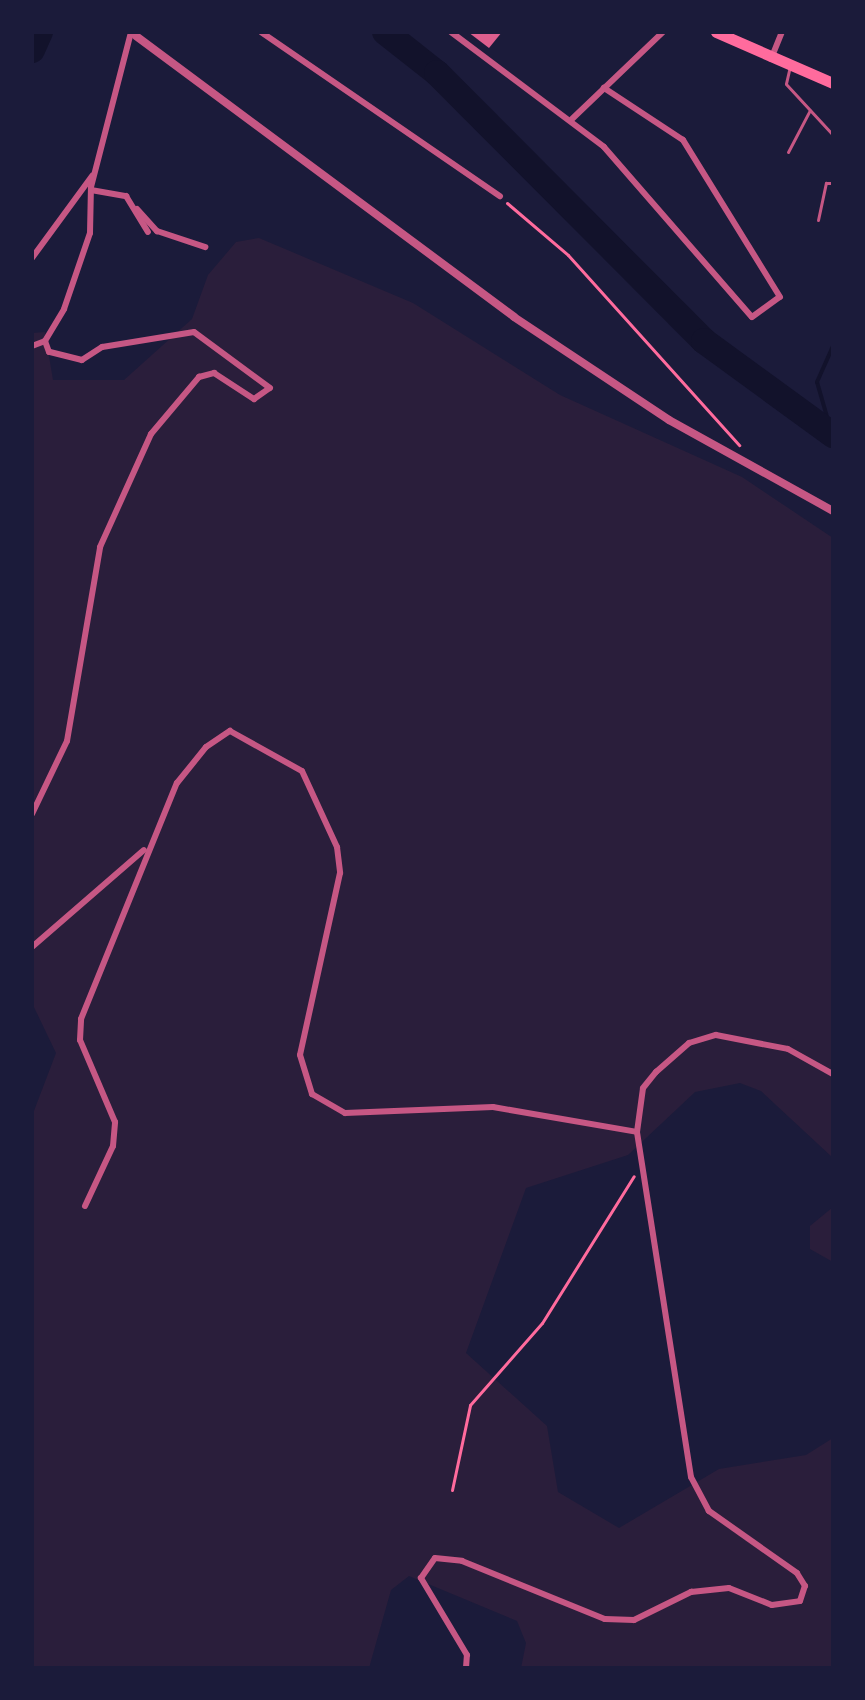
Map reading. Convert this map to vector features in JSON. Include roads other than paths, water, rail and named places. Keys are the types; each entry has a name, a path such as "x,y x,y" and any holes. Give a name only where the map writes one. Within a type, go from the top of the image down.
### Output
{"highway":[{"path":"716,32 771,59 833,83"}],"street":[{"path":"261,32 500,196"},
{"path":"451,32 572,119 752,317 780,297 683,140 604,88"},
{"path":"572,119 663,32"},
{"path":"771,59 782,32"},
{"path":"32,814 67,741 100,547 151,434 199,377 214,373 254,399 270,388 194,332 102,347 82,360 49,352 45,341 90,233 91,190 122,60 134,34 514,317 760,470 833,511"},
{"path":"32,258 96,170"},
{"path":"91,190 115,189 157,231 205,247"},
{"path":"137,209 148,232"},
{"path":"32,346 45,341"},
{"path":"85,1206 113,1146 115,1122 80,1040 81,1019 147,848 177,783 221,734 230,731 275,750 313,786 337,847 340,873 300,1055 312,1094 345,1113 493,1107 637,1132"},
{"path":"32,947 147,848"},
{"path":"466,1668 467,1655 421,1578 435,1558 462,1561 605,1619 634,1620 691,1592 729,1588 772,1605 800,1601 805,1586 797,1573 709,1511 691,1477 637,1132 643,1088 656,1072 689,1043 716,1035 788,1049 833,1074"}],"lane":[{"path":"790,66 786,84 833,135"},
{"path":"788,152 810,110"},
{"path":"818,220 826,183 833,183"}],"waterway":[{"path":"32,50 40,32"},
{"path":"385,32 437,73 704,341 833,435"},
{"path":"832,434 817,382 833,346"}]}
